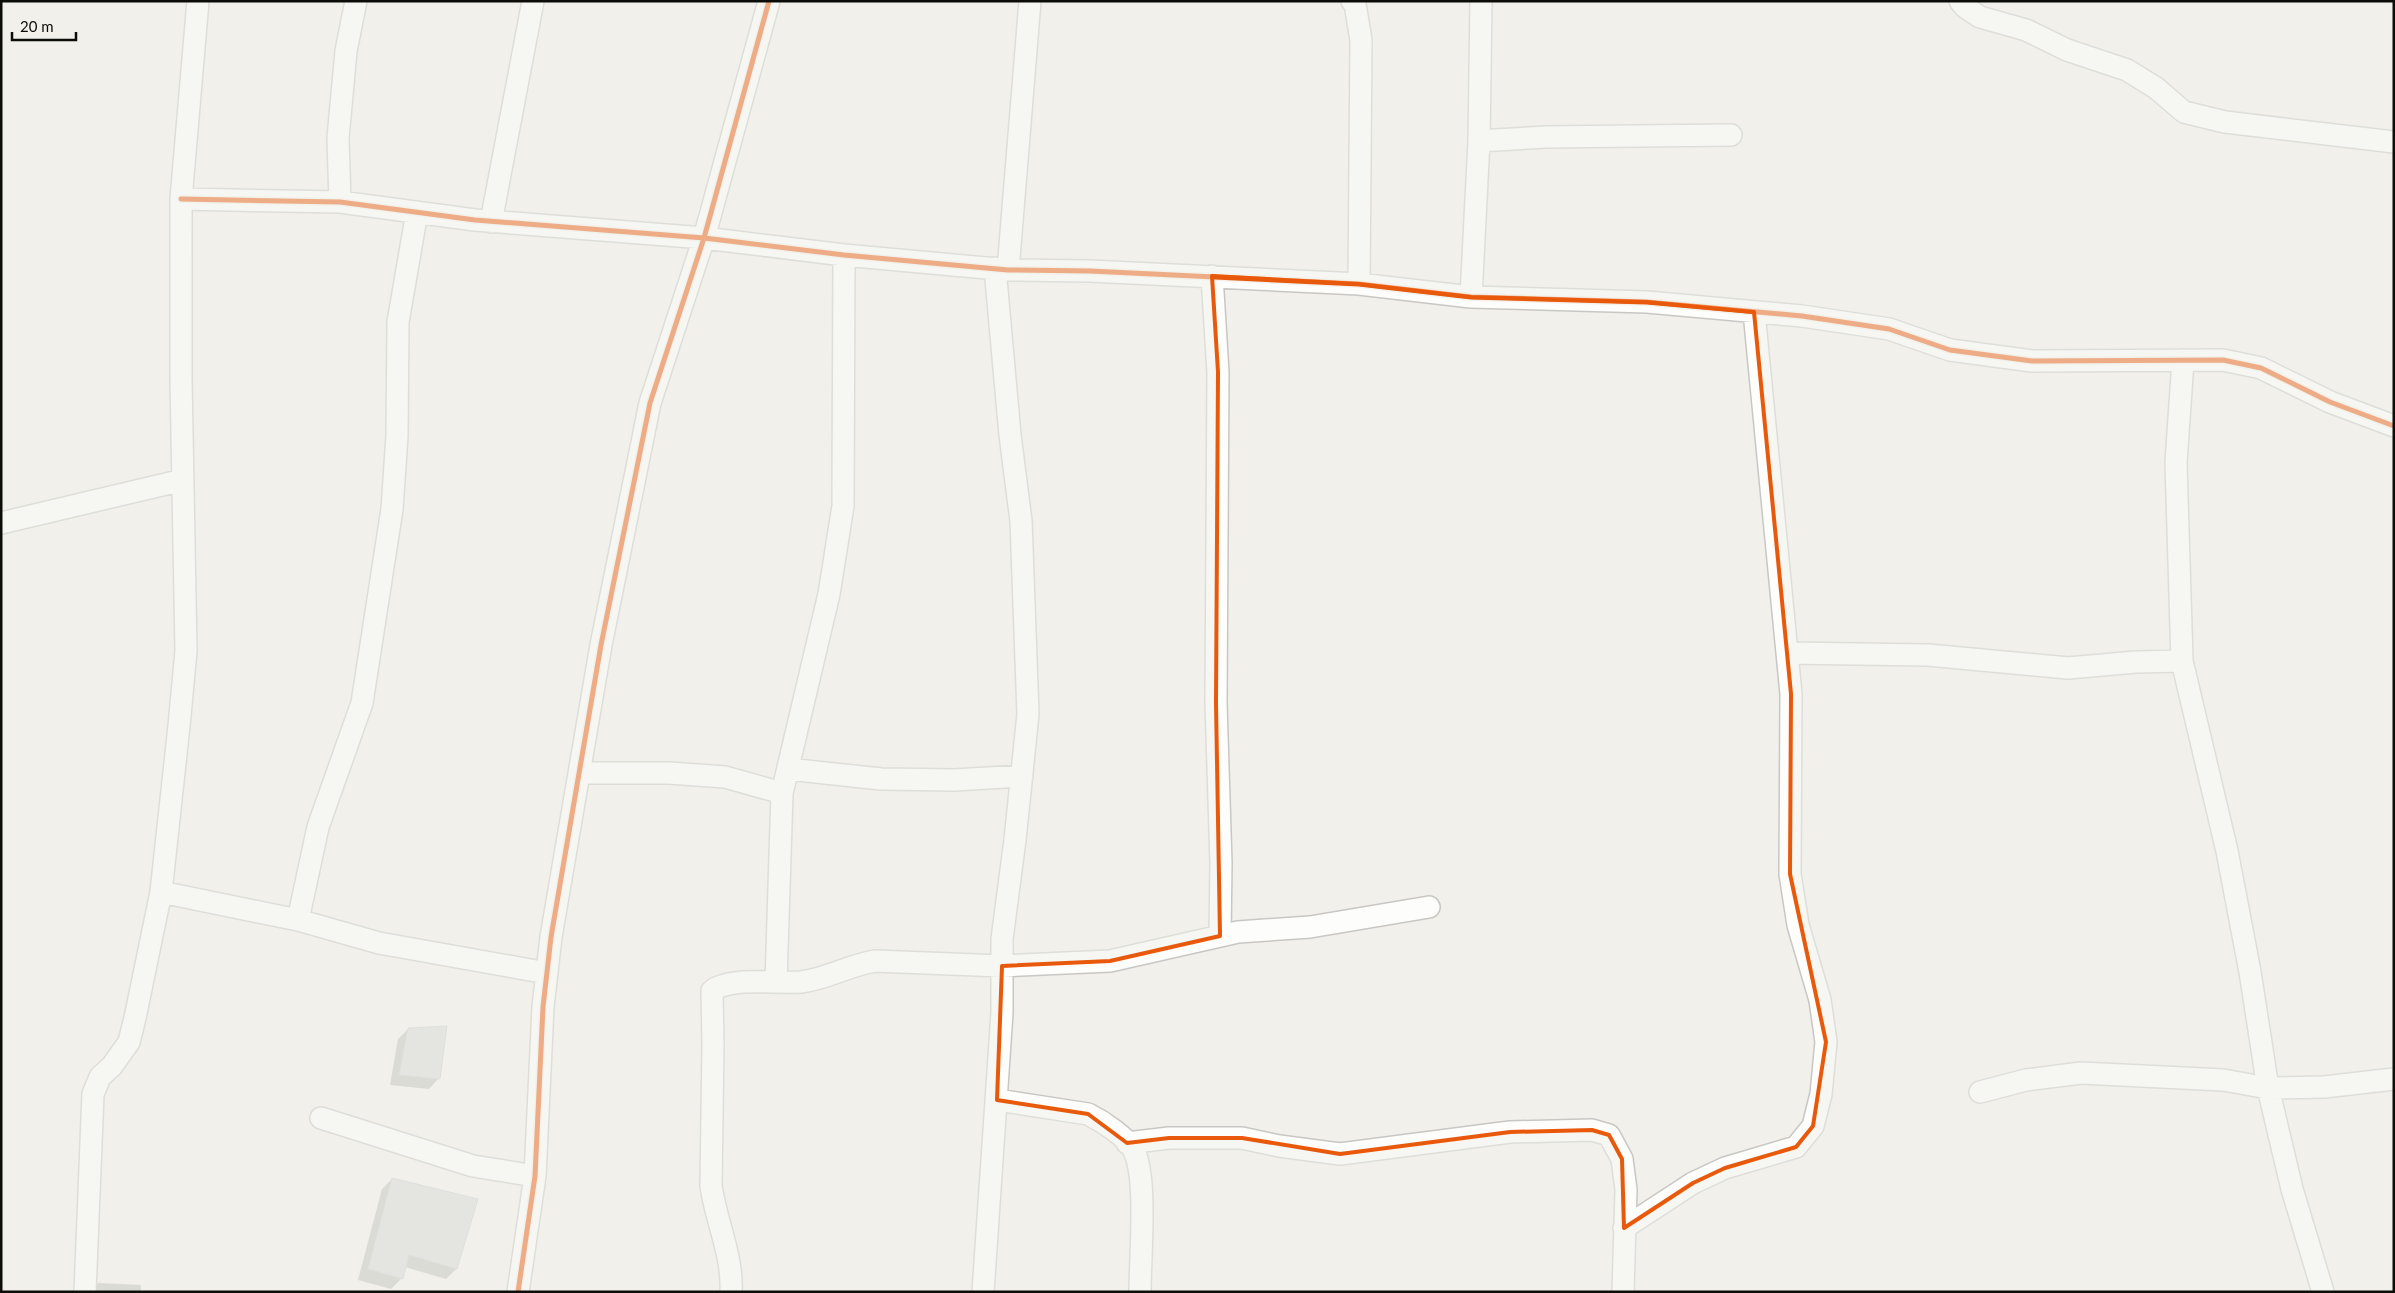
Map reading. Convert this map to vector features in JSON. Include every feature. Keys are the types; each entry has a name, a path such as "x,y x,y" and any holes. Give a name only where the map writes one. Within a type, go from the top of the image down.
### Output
{"street":[{"path":"85,1292 93,1094 100,1077 112,1066 129,1042 161,892 186,651 181,199 198,1"},
{"path":"340,202 338,138 346,51 356,1"},
{"path":"491,222 533,1"},
{"path":"518,1292 536,1176 543,1007 547,972 601,645 650,403 704,238 769,1"},
{"path":"982,1292 1002,1013 1002,939 1028,714 1021,520 1010,435 1001,269 1030,1"},
{"path":"1352,1 1355,4 1360,40 1359,284"},
{"path":"1471,297 1479,141 1481,1"},
{"path":"1960,1 1965,7 1980,17 2026,30 2067,50 2127,70 2156,88 2184,112 2225,122 2394,142"},
{"path":"1479,141 1546,137 1731,135"},
{"path":"181,199 340,202 491,222 704,238 844,255 1001,269 1212,276 1359,284 1471,297 1647,302 1802,316 1889,329 1950,350 2032,361 2223,360 2261,368 2330,402 2394,426"},
{"path":"298,920 318,827 362,703 392,509 397,436 398,322 417,212"},
{"path":"776,982 782,793 829,594 843,506 844,255"},
{"path":"1212,276 1218,372 1216,703 1221,863 1220,936"},
{"path":"1624,1228 1692,1183 1725,1168 1796,1147 1813,1126 1821,1094 1826,1042 1820,1000 1798,925 1790,874 1791,694 1754,312"},
{"path":"2183,360 2176,463 2182,661 2227,851 2250,972 2268,1088 2292,1190 2323,1292"},
{"path":"1,523 183,480"},
{"path":"1788,653 1928,654 2068,668 2136,662 2182,661"},
{"path":"788,769 881,779 954,780 1022,776"},
{"path":"579,773 725,777 782,793"},
{"path":"161,892 298,920 379,943 547,972"},
{"path":"732,1292 725,1250 714,1209 711,1186 714,1044 712,991 722,985 800,982 826,977 858,964 875,961 1002,966 1110,961 1124,959 1137,953 1238,932 1310,927 1429,907"},
{"path":"1980,1092 2026,1080 2081,1073 2223,1080 2268,1088 2324,1087 2394,1080"},
{"path":"997,1100 1088,1114 1101,1120 1134,1151 1141,1181 1140,1292"},
{"path":"322,1118 473,1166 536,1176"},
{"path":"1127,1143 1169,1138 1242,1138 1279,1146 1340,1154 1510,1132 1592,1130 1609,1135 1622,1159 1626,1190 1623,1292"}],"highlighted area":[{"path":"1212,276 1359,284 1471,297 1647,302 1754,312 1791,694 1790,874 1826,1042 1813,1126 1796,1147 1725,1168 1693,1183 1624,1228 1622,1159 1609,1135 1592,1130 1510,1132 1340,1154 1242,1138 1169,1138 1127,1143 1088,1114 997,1100 1002,966 1110,961 1220,936 1216,703 1218,372"}],"building":[{"path":"447,1026 440,1079 399,1075 408,1028"},
{"path":"392,1178 478,1199 457,1269 409,1255 403,1279 368,1269"}],"cycle path":[{"path":"518,1292 535,1176 543,1007 551,937 601,645 650,403 704,238 769,1"},
{"path":"181,199 340,202 475,220 704,238 844,255 1008,270 1090,271 1359,284 1471,297 1647,302 1802,316 1889,329 1950,350 2032,361 2223,360 2261,368 2330,402 2394,426"}]}
